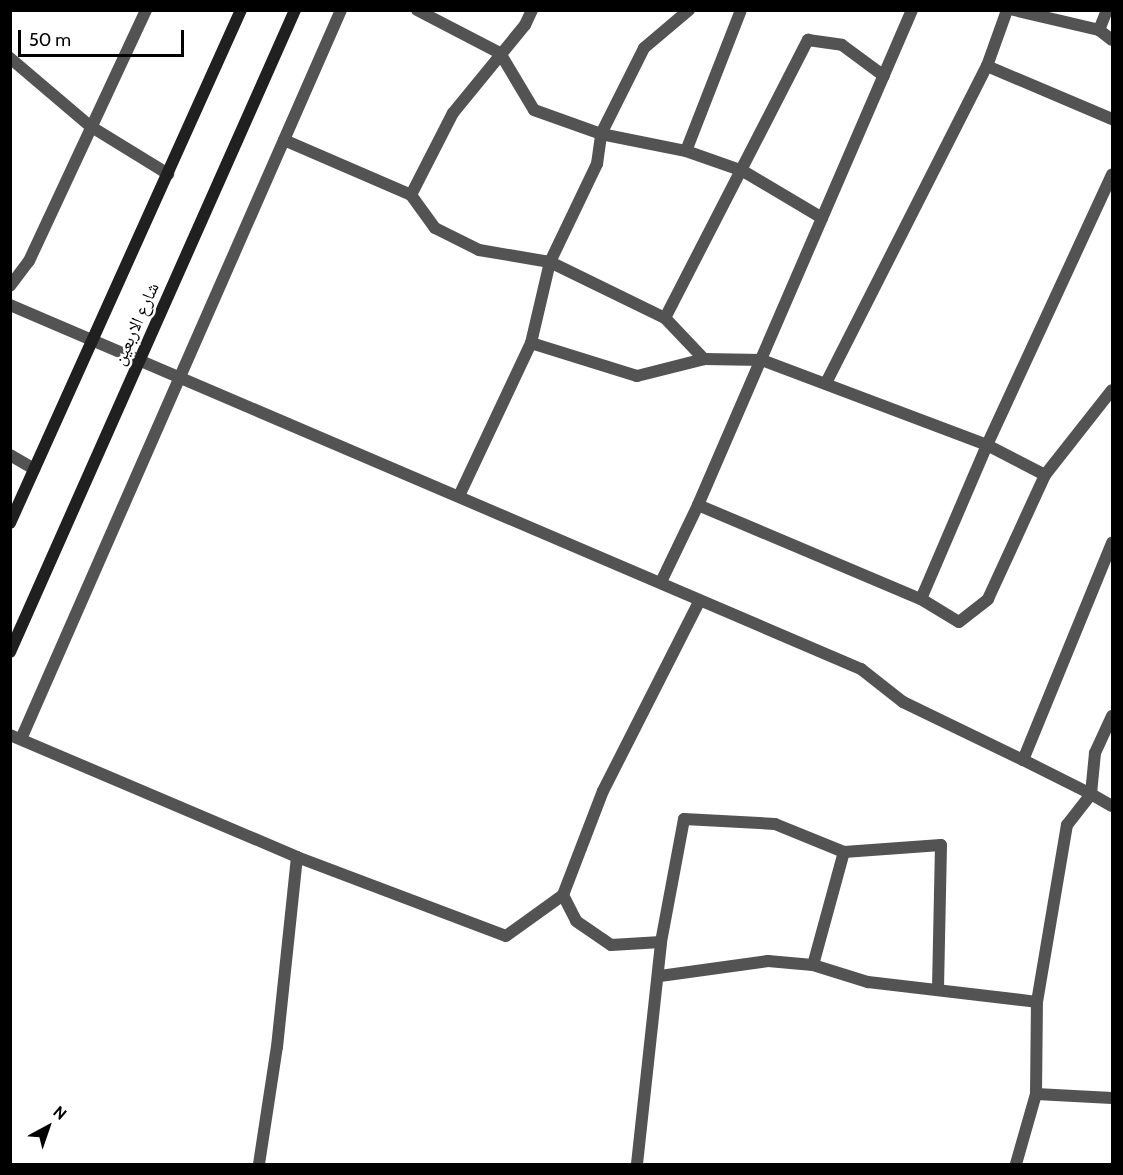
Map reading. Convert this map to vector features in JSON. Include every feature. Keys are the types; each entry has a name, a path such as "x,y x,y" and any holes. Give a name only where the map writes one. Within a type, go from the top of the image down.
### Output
{"street":[{"path":"10,286 29,261 146,10"},
{"name":"شارع الاربعين","path":"10,523 241,10"},
{"name":"شارع الاربعين","path":"10,652 295,10"},
{"path":"341,10 178,380 16,737 297,857 507,936 562,895 603,791 699,602"},
{"path":"417,10 500,53 534,110 601,134 686,151 743,171 822,218"},
{"path":"411,195 453,113 525,25 532,10"},
{"path":"459,496 531,343 550,262 597,164 601,134 644,48 689,10"},
{"path":"686,151 741,10"},
{"path":"661,582 762,360 912,10"},
{"path":"826,383 987,66 1007,10"},
{"path":"1014,10 1099,30 1113,40"},
{"path":"1099,30 1107,10"},
{"path":"665,318 743,171 808,40 842,45 884,76"},
{"path":"10,58 90,126 168,174"},
{"path":"987,66 1113,119"},
{"path":"284,140 411,195 435,228 479,250 550,262 665,318 704,359"},
{"path":"921,599 987,445 1113,174"},
{"path":"10,305 178,380 459,496 661,582 699,602 861,669 903,702 1113,806"},
{"path":"531,343 638,376 704,359 762,360 987,445 1046,475"},
{"path":"698,505 921,599 959,622 988,599 1046,475 1113,390"},
{"path":"10,455 34,469"},
{"path":"1023,760 1113,543"},
{"path":"1016,1164 1036,1094 1037,1002 1067,825 1091,794 1095,753 1113,716"},
{"path":"637,1164 660,976 661,942 684,819 775,824 844,852 941,845 938,988"},
{"path":"813,965 844,852"},
{"path":"259,1164 277,1047 297,857"},
{"path":"562,895 576,921 611,945 661,942"},
{"path":"660,976 768,961 813,965 868,982 938,988 1037,1002"},
{"path":"1036,1094 1113,1098"}]}
